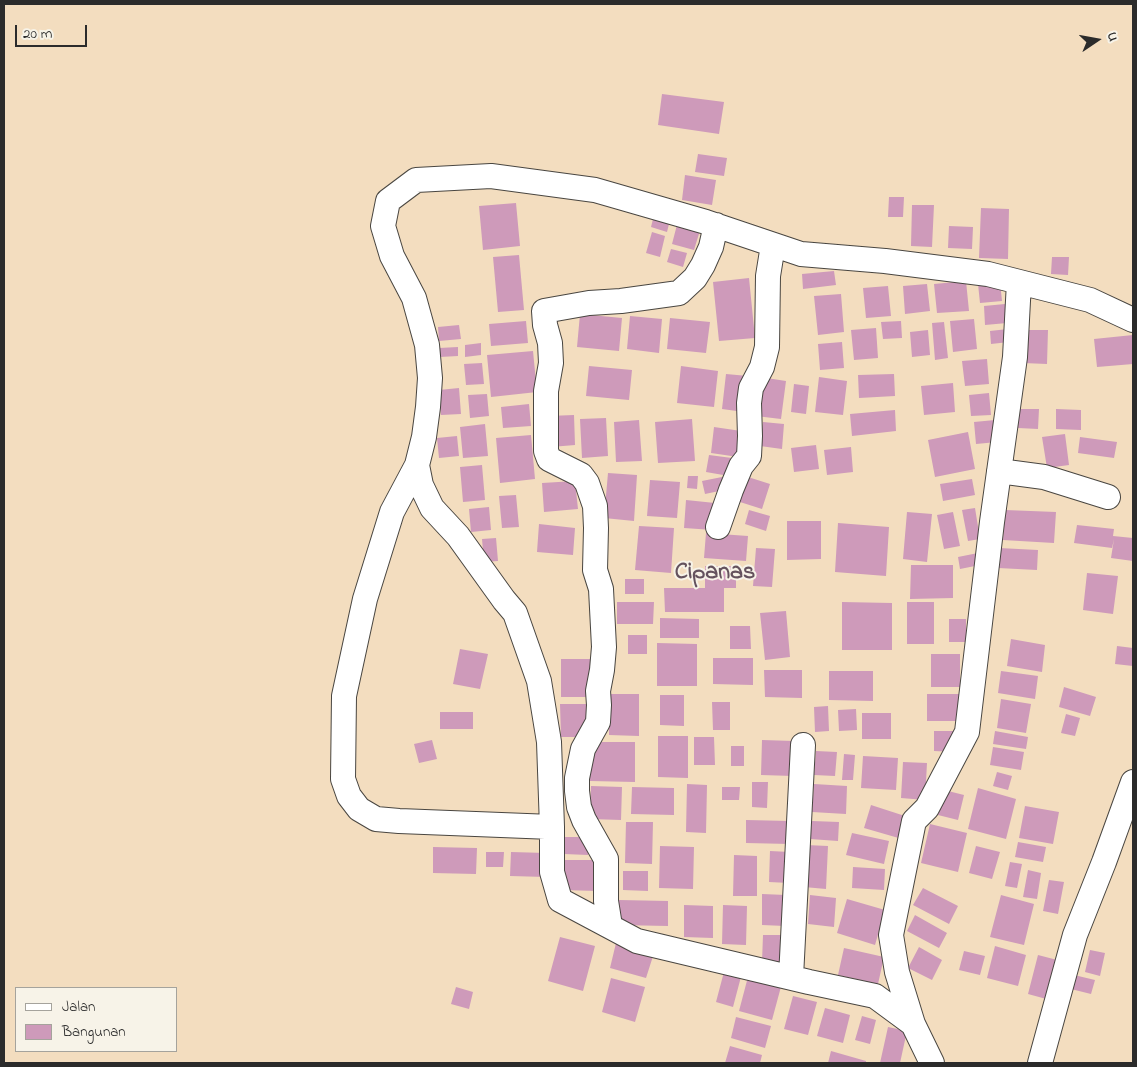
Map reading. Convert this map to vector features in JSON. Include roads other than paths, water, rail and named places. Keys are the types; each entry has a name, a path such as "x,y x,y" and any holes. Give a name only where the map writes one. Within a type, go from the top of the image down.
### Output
{"street":[{"path":"552,827 376,819 359,809 349,796 343,779 344,696 365,599 392,512 417,465 424,437 428,407 430,378 427,345 414,298 392,256 383,226 388,201 416,180 491,176 595,190 716,225 801,254 885,261 988,274 1090,300 1133,320"},
{"path":"610,926 606,901 606,859 584,820 579,807 577,791 583,749 598,722 598,691 604,647 601,589 595,570 595,506 587,482 580,475 549,459 546,451 546,391 552,363 544,311 590,303 680,293 695,278 703,266 711,248 716,225"},
{"path":"718,528 741,466 749,456 749,403 751,388 762,367 767,347 768,276 773,245"},
{"path":"932,1063 912,1024 897,972 891,935 914,821 927,808 966,732 1015,357 1018,282"},
{"path":"417,465 421,485 432,508 458,536 515,613 539,681 549,742 552,872 560,900 637,941 875,996 912,1024"},
{"path":"999,471 1044,477 1108,498"},
{"path":"791,977 803,745"},
{"path":"1040,1063 1075,935 1133,782"}],"district":[{"name":"Cipanas","path":"715,574"}]}
